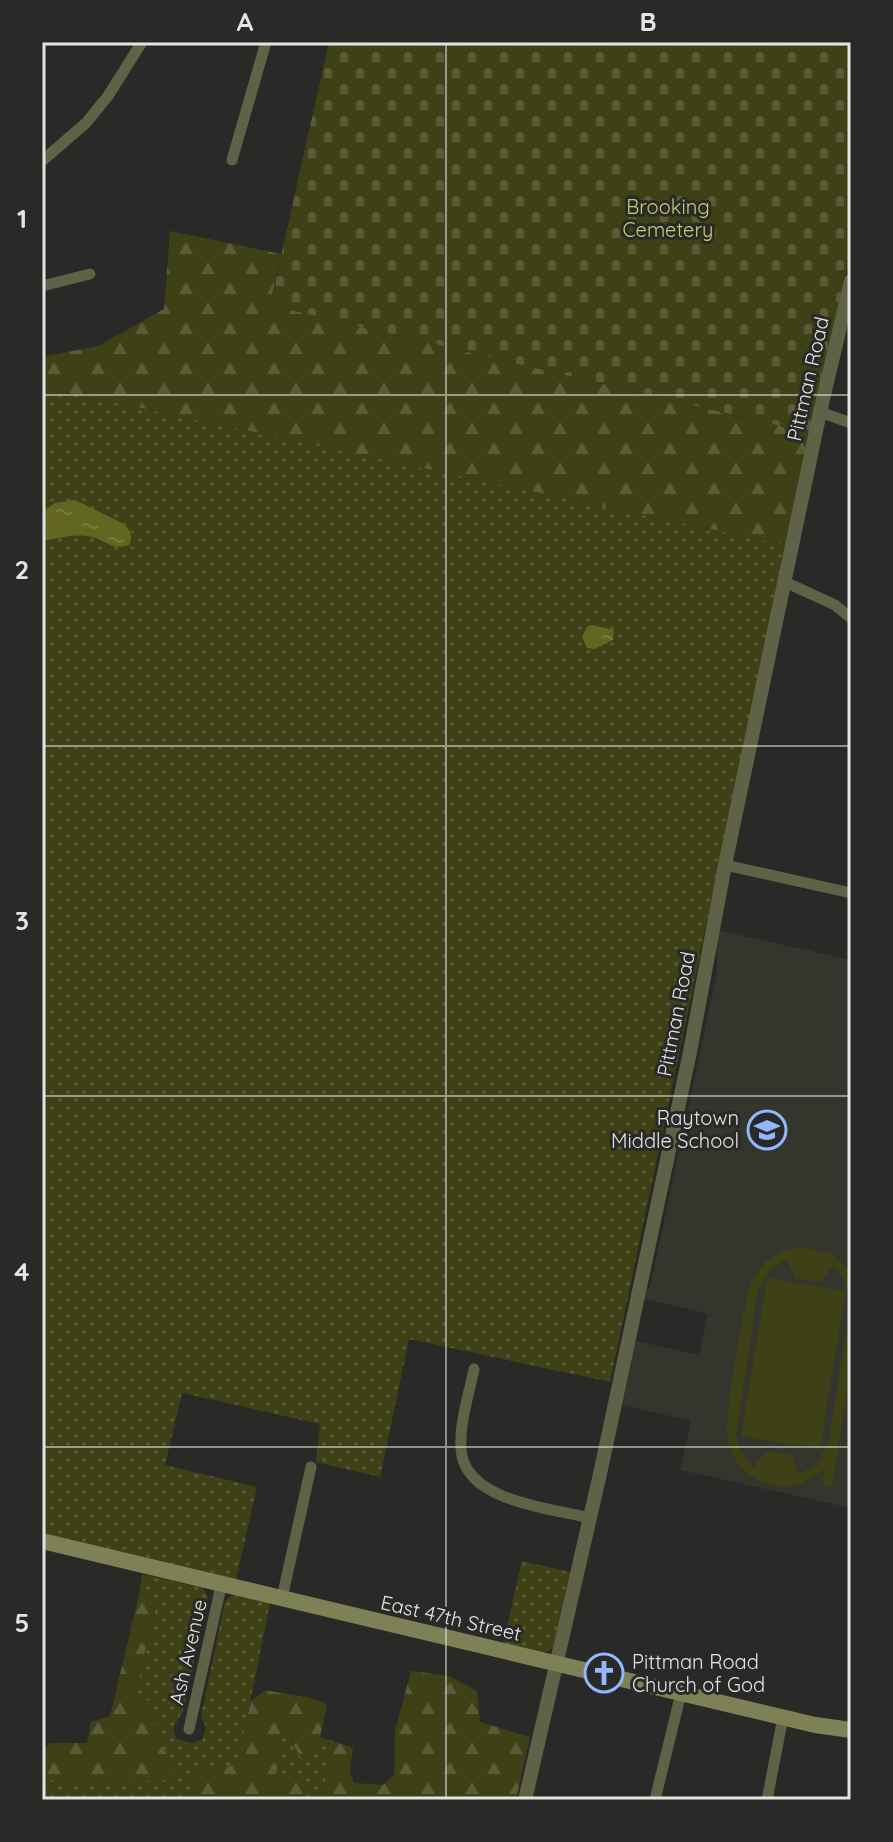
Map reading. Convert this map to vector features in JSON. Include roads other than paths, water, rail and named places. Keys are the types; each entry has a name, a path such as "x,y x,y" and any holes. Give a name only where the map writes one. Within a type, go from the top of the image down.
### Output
{"main road":[{"name":"East 47th Street","path":"42,1541 783,1717 851,1730"}],"street":[{"path":"42,161 86,123 108,96 142,42"},
{"path":"232,160 266,42"},
{"path":"42,286 90,274"},
{"name":"Pittman Road","path":"525,1800 590,1518 690,1052 725,865 820,412 851,281"},
{"path":"820,412 851,423"},
{"path":"785,582 835,605 851,618"},
{"path":"725,865 851,893"},
{"path":"474,1369 463,1429 462,1455 470,1475 479,1485 495,1494 590,1518"},
{"path":"282,1598 311,1467"},
{"name":"Ash Avenue","path":"189,1729 222,1582"},
{"path":"655,1800 681,1693"},
{"path":"767,1800 783,1717"}],"water":[{"path":"75,500 124,524 131,534 129,545 117,546 81,536 42,541 42,512 55,503"},
{"path":"592,625 614,630 613,640 595,649 587,648 582,637 587,627"}],"place":[{"name":"Raytown Middle School","path":"767,1130"},
{"name":"Pittman Road Church of God","path":"604,1673"}],"park label":[{"name":"Brooking Cemetery","path":"668,218"}]}
